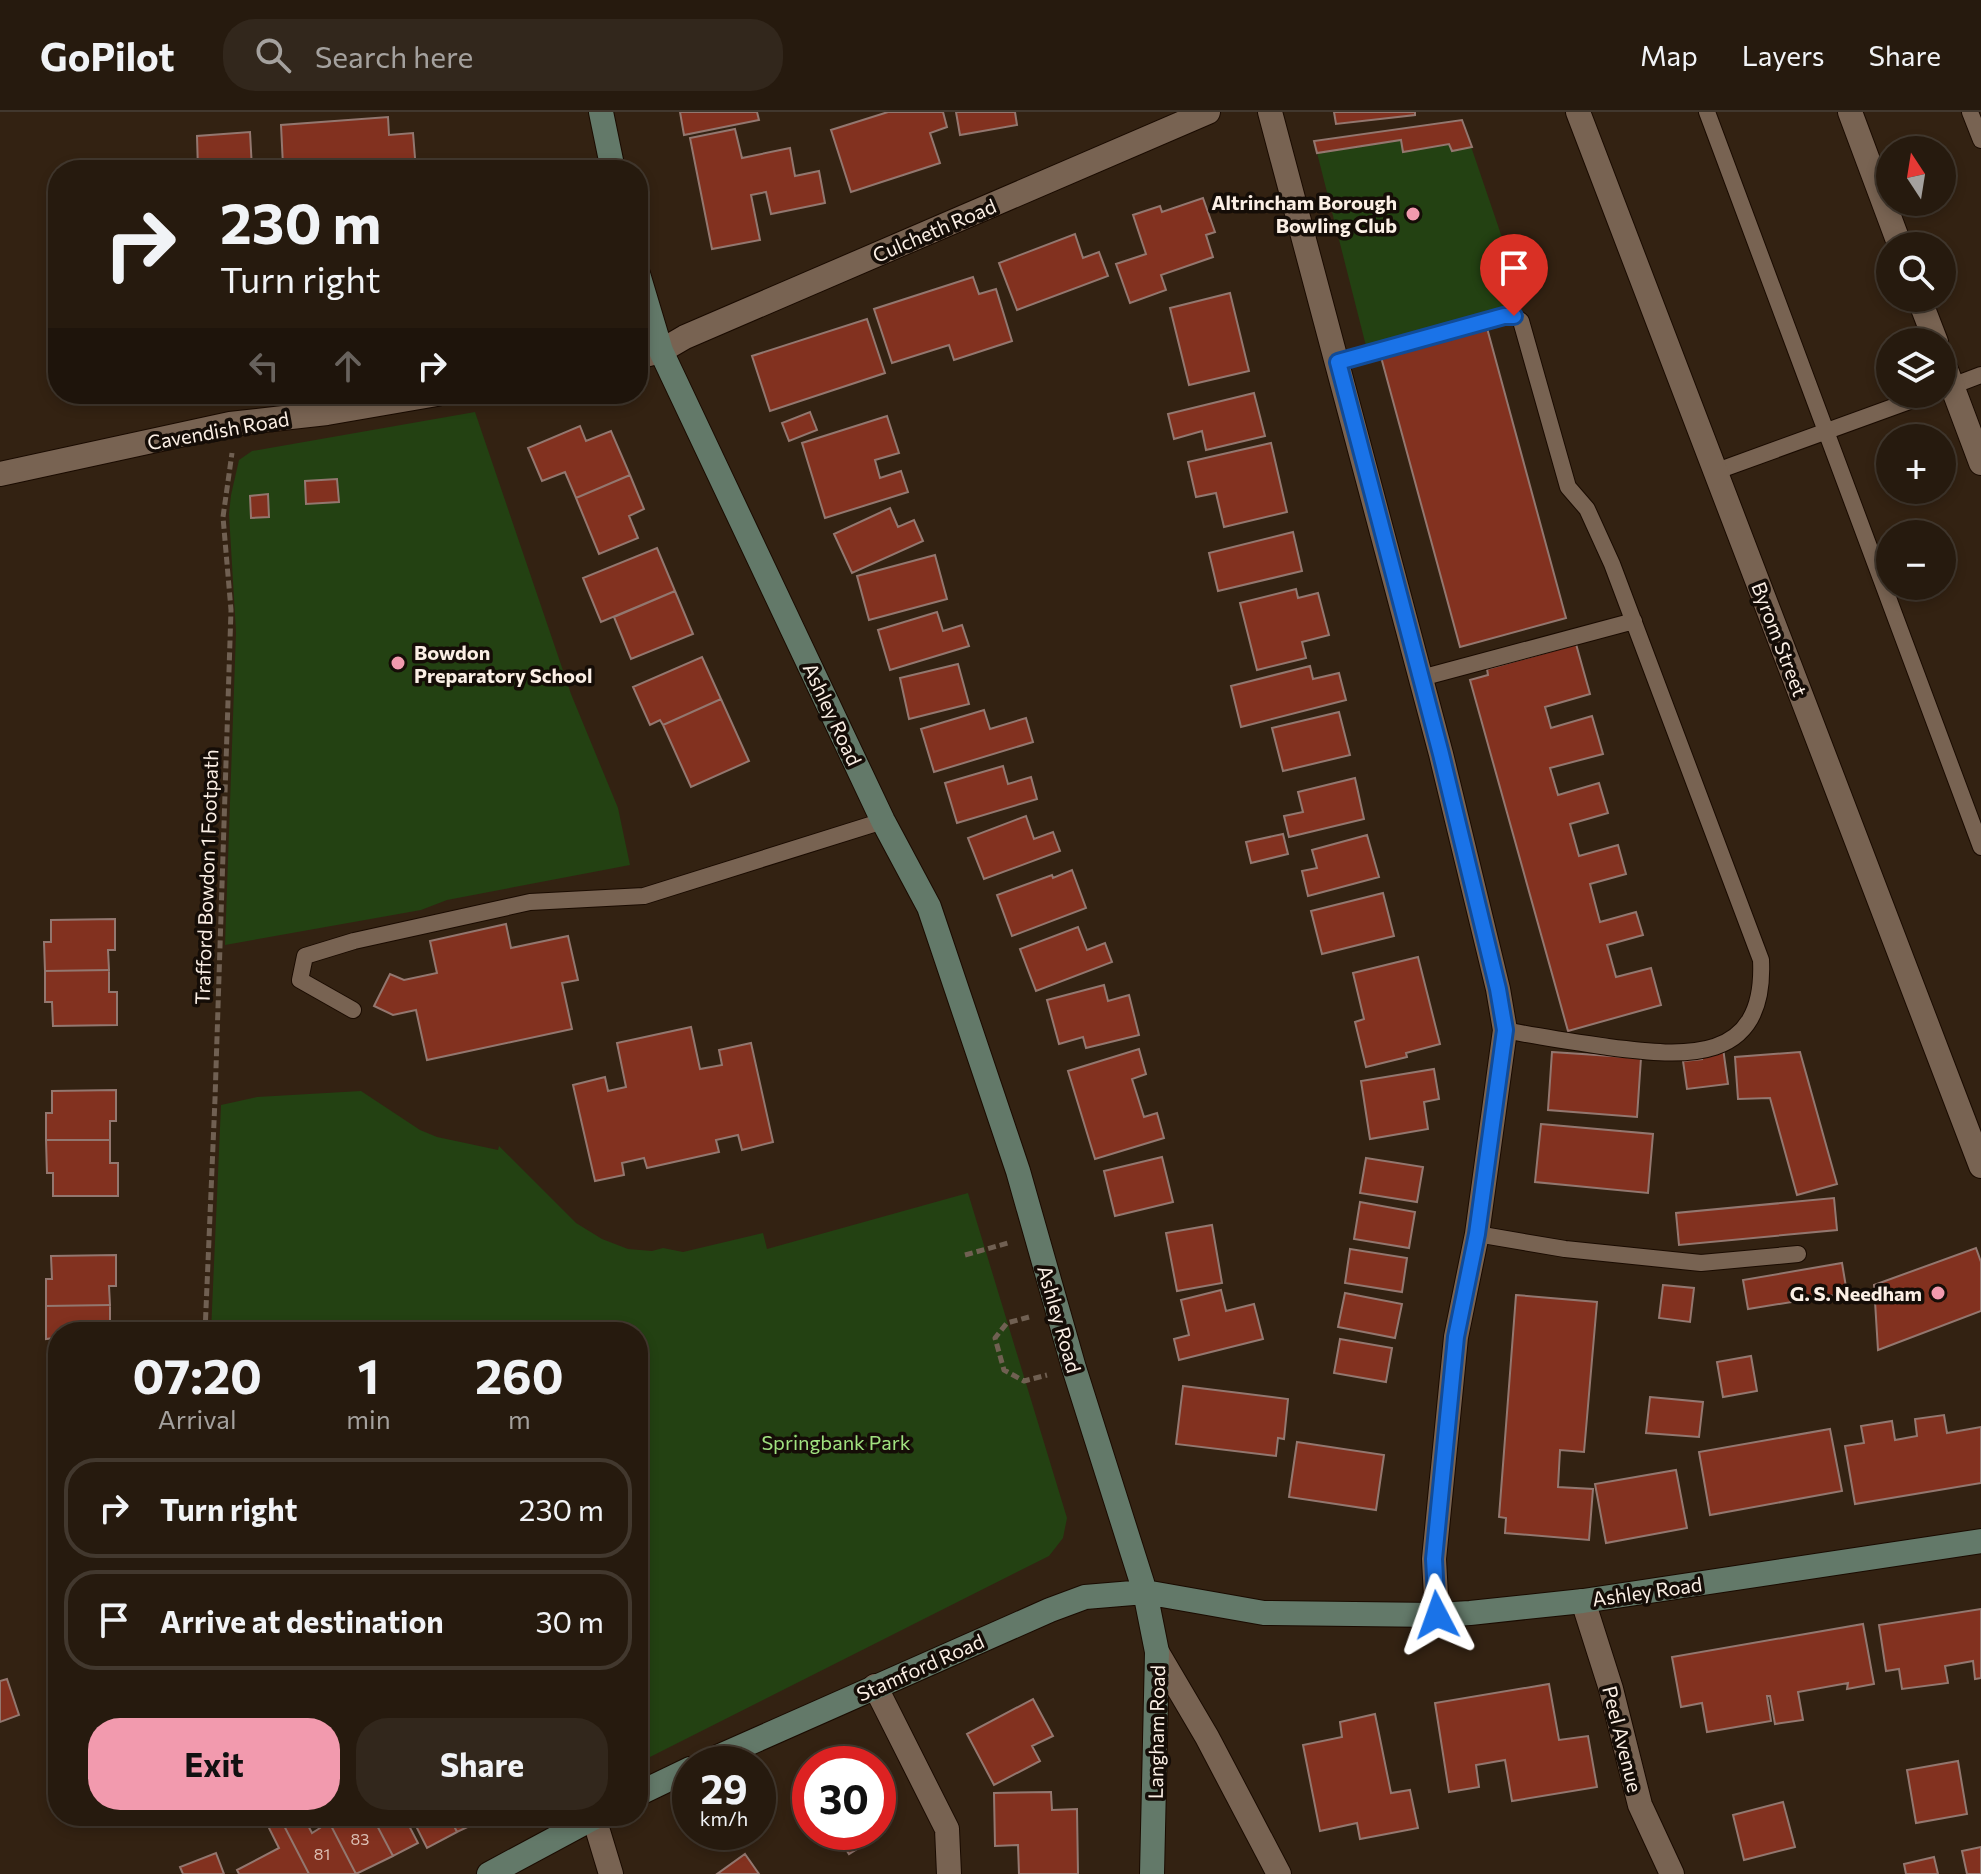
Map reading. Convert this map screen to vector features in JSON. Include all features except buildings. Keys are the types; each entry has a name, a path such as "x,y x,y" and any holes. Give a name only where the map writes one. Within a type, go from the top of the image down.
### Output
{"main road":[{"path":"601,112 611,160"},
{"name":"Ashley Road","path":"650,354 929,907 1013,1156 1074,1368 1145,1592 1264,1613 1437,1615 1583,1601 1981,1541"},
{"name":"Langham Road","path":"1145,1592 1157,1652 1152,1874"},
{"name":"Stamford Road","path":"742,1746 1050,1610 1085,1597 1145,1592"},
{"path":"648,1789 672,1778"},
{"path":"489,1874 579,1826"}],"street":[{"name":"Culcheth Road","path":"650,354 1208,112"},
{"path":"1270,112 1421,678 1495,974 1505,1030 1477,1234 1456,1337 1434,1559 1437,1615"},
{"name":"Byrom Street","path":"1578,112 1981,1166"},
{"path":"1850,112 1895,232"},
{"name":"Cavendish Road","path":"0,474 230,424 379,404"},
{"path":"1951,408 1981,463"},
{"name":"Peel Avenue","path":"1583,1601 1611,1689 1640,1805 1672,1874"},
{"path":"1157,1652 1212,1746 1279,1874"},
{"path":"875,1686 947,1829 949,1874"},
{"path":"598,1826 611,1874"}],"lane":[{"path":"1707,112 1981,847"},
{"path":"1970,112 1981,140"},
{"path":"1338,362 1504,316 1514,316 1521,321 1568,487 1587,509 1634,621 1761,960 1762,981 1758,1002 1749,1021 1735,1038 1718,1047 1663,1054 1505,1030"},
{"path":"1956,384 1981,375"},
{"path":"1717,471 1891,408"},
{"path":"1421,678 1634,621"},
{"path":"353,1010 300,980 305,956 354,941 530,902 644,896 883,821"},
{"path":"1477,1234 1565,1249 1701,1263 1798,1254"}],"path":[{"name":"Trafford Bowdon 1 Footpath","path":"205,1322 231,610 223,517 224,495 233,462 230,424"},
{"path":"965,1255 1036,1235"},
{"path":"1057,1310 1007,1323 995,1338 1004,1370 1024,1381 1074,1368"}],"green space":[{"name":"Altrincham Borough Bowling Club","path":"1462,120 1525,305 1367,350 1314,141"},
{"name":"Bowdon Preparatory School","path":"475,412 571,694 618,808 630,865 447,900 421,910 225,945 236,632 229,514 239,460 252,451"},
{"name":"Springbank Park","path":"361,1091 420,1130 437,1137 498,1150 499,1146 576,1223 602,1239 628,1249 652,1251 663,1248 683,1252 763,1233 767,1249 968,1193 1067,1518 1063,1538 1049,1556 648,1758 648,1322 211,1322 221,1105 257,1097"}],"place":[{"name":"Altrincham Borough Bowling Club","path":"1413,214"},
{"name":"Bowdon Preparatory School","path":"398,663"},
{"name":"G. S. Needham","path":"1938,1293"}],"route":[{"path":"1437,1615 1434,1559 1456,1337 1477,1234 1505,1030 1498,989 1441,754 1338,362 1504,316 1514,316"}]}
